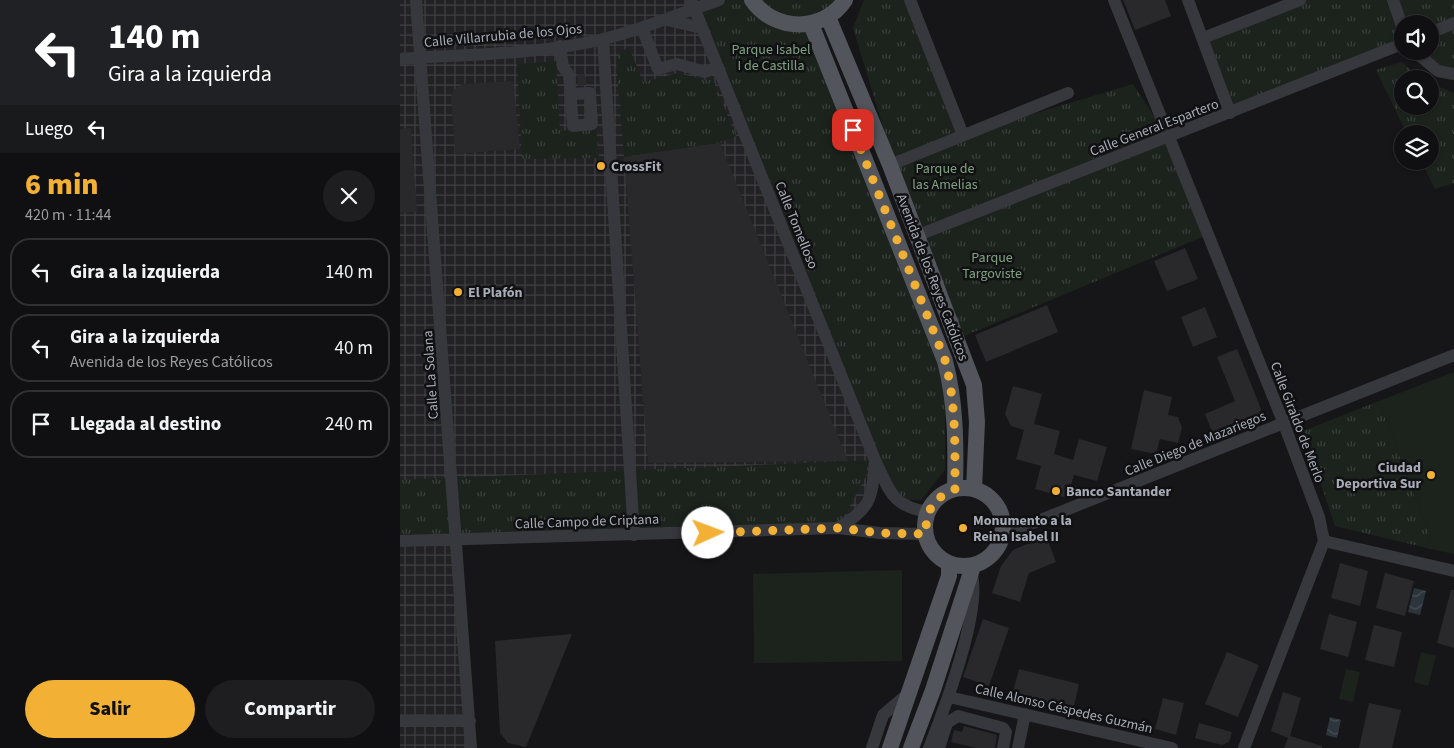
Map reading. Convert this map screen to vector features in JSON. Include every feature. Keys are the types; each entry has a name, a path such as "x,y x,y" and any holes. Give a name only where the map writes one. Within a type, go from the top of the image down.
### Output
{"main road":[{"path":"752,0 757,8 773,20 792,25 811,24 828,17 845,0"},
{"name":"Avenida de los Reyes Católicos","path":"828,17 890,165 974,385 977,422 974,489"},
{"name":"Avenida de los Reyes Católicos","path":"811,24 945,360 952,389 956,425 955,489"},
{"path":"911,748 933,690 972,569 989,559 997,550 1003,535 1002,517 999,508 984,493 974,489 955,489 941,495 928,512 925,534 936,555 949,564 972,569"},
{"path":"890,748 949,576 949,564"}],"street":[{"name":"Calle La Solana","path":"416,0 471,748"},
{"name":"Calle Villarrubia de los Ojos","path":"400,59 560,46 603,39 665,20 693,4 720,0"},
{"path":"910,0 963,135"},
{"name":"Calle Giraldo de Merlo","path":"1114,0 1284,424 1319,517 1324,541"},
{"path":"1188,0 1230,113"},
{"path":"1203,38 1300,0"},
{"path":"1393,0 1398,15"},
{"name":"Calle Tomelloso","path":"693,4 875,460 895,500 909,509 928,512"},
{"path":"665,20 702,28"},
{"path":"1439,29 1454,23"},
{"path":"642,28 658,69 677,64 705,72 718,67"},
{"path":"603,39 634,535"},
{"path":"560,46 563,67 569,75 573,126 592,124 590,93 571,94"},
{"name":"Calle General Espartero","path":"916,236 1394,47"},
{"path":"1425,60 1438,71 1454,74"},
{"path":"890,165 1068,93"},
{"path":"590,101 607,100"},
{"name":"Calle Diego de Mazariegos","path":"1003,535 1454,355"},
{"name":"Calle Tomelloso","path":"838,528 858,516 872,495 875,460"},
{"name":"Calle Campo de Criptana","path":"400,541 838,528 880,533 925,534"},
{"path":"1244,748 1324,541 1454,571"},
{"path":"929,748 949,697 971,613 974,585 972,569"},
{"path":"872,748 884,715 910,692"},
{"name":"Calle Alonso Céspedes Guzmán","path":"949,697 1172,748"},
{"path":"1018,748 1025,714"},
{"path":"939,748 947,723 958,716 1003,728 1006,732 1003,748"},
{"path":"400,721 470,721"}],"shaded area":[{"path":"400,0 691,0 875,460 872,495 838,528 457,540 469,748 400,748"}],"green space":[{"name":"Parque Isabel I de Castilla","path":"694,0 841,0 811,24 945,361 945,470 921,500 895,500"},
{"path":"864,0 910,0 963,135 1133,84 1168,138 1207,235 957,339 916,236 853,28"},
{"path":"1307,0 1454,0 1454,74 1432,60 1439,60 1439,15 1394,15 1394,47 1230,113 1203,38"},
{"path":"629,47 643,82 678,73 707,80 712,77 736,136 720,143 624,157 616,61 620,53"},
{"path":"556,61 560,131 596,128 599,158 522,159 517,64"},
{"path":"1401,62 1411,70 1394,70 1394,107 1376,70"},
{"path":"1439,87 1454,93 1454,183 1435,189 1426,170 1439,170 1439,125 1403,125 1398,115 1439,115"},
{"name":"Ciudad Deportiva Sur","path":"1454,372 1454,554 1435,550 1379,401"},
{"path":"1379,401 1435,550 1335,526 1303,431"},
{"path":"875,460 838,528 400,540 400,480"},
{"path":"902,570 902,661 754,663 753,574"},
{"path":"1421,652 1436,656 1428,686 1414,682"},
{"path":"1346,669 1360,672 1353,702 1339,699"}],"water":[{"path":"1414,588 1426,591 1420,615 1408,612"},
{"path":"1330,717 1341,720 1337,738 1326,735"}],"building":[{"path":"1123,0 1165,0 1171,16 1135,30"},
{"path":"585,74 586,85 578,86 577,75"},
{"path":"513,81 520,149 455,154 451,95 454,90 462,84"},
{"path":"411,128 417,212 400,213 400,129"},
{"path":"720,143 848,461 648,463 624,157"},
{"path":"1185,248 1198,279 1167,291 1154,261"},
{"path":"1047,305 1058,332 986,362 975,335"},
{"path":"1205,307 1217,337 1193,347 1181,317"},
{"path":"1237,349 1261,409 1259,415 1213,434 1205,414 1235,401 1217,357"},
{"path":"1013,386 1042,394 1034,424 1060,431 1054,454 1073,460 1079,439 1107,447 1097,481 1074,475 1067,498 1035,489 1041,466 1016,459 1024,430 1011,426 1005,414"},
{"path":"1144,390 1172,397 1168,415 1178,417 1182,428 1178,443 1160,439 1156,454 1131,449"},
{"path":"1046,536 1056,562 1029,573 1020,602 992,593 1001,566 1013,550"},
{"path":"1340,563 1368,571 1360,606 1331,598"},
{"path":"1385,573 1414,581 1405,616 1376,608"},
{"path":"1451,590 1454,590 1454,648 1437,643"},
{"path":"1329,614 1357,622 1348,657 1320,649"},
{"path":"983,619 1009,628 989,686 963,677"},
{"path":"1374,625 1402,632 1394,667 1365,660"},
{"path":"572,634 526,747 508,743 500,733 495,641"},
{"path":"1227,652 1259,665 1238,717 1205,704"},
{"path":"1019,669 1079,684 1073,710 1012,695"},
{"path":"1283,692 1301,698 1290,736 1322,746 1322,748 1284,748 1288,738 1271,731"},
{"path":"1163,698 1184,703 1176,735 1155,729"},
{"path":"1369,703 1401,710 1392,748 1359,748"},
{"path":"1199,723 1232,732 1229,742 1222,745 1195,738"},
{"path":"964,726 997,735 995,748 976,748 951,742 954,730 962,732"}],"place":[{"name":"CrossFit","path":"601,166"},
{"name":"El Plafón","path":"458,292"},
{"name":"Ciudad Deportiva Sur","path":"1431,475"},
{"name":"Banco Santander","path":"1056,491"},
{"name":"Monumento a la Reina Isabel II","path":"963,528"}],"route":[{"path":"708,533 838,528 880,533 925,534 928,512 935,500 955,489 956,425 952,389 945,360 853,130"}],"park label":[{"name":"Parque de las Amelias","path":"945,176"},
{"name":"Parque Targoviste","path":"992,266"}]}
